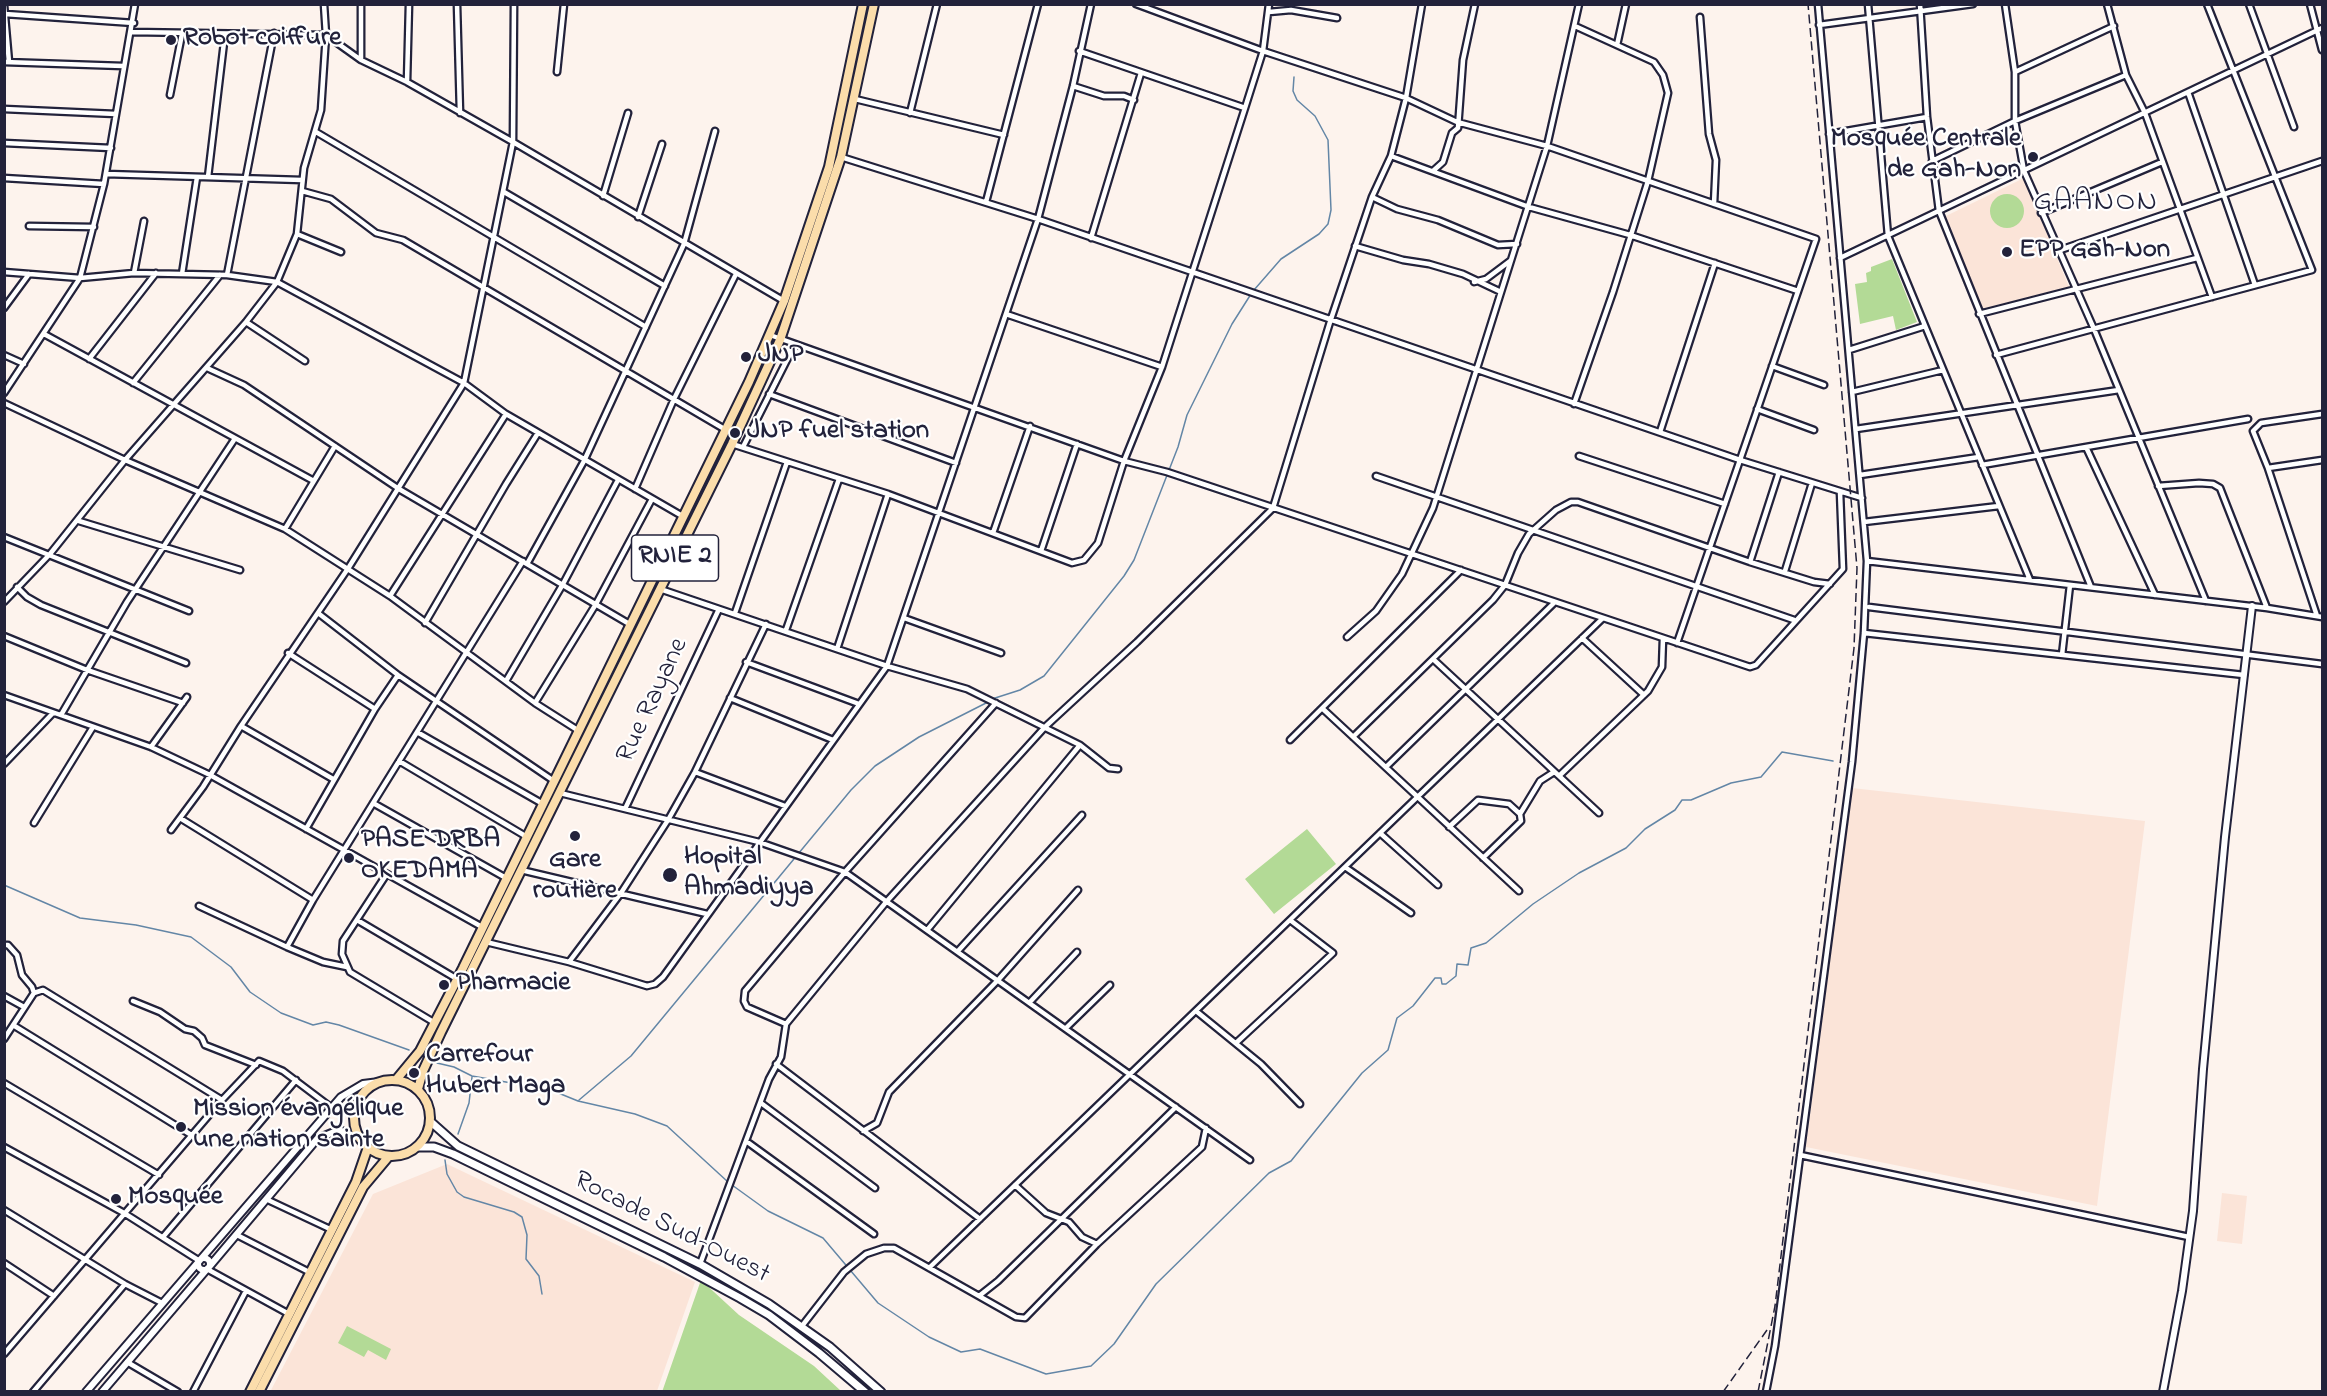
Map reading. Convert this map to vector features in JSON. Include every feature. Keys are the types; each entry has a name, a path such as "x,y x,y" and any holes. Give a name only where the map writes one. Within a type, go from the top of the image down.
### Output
{"main road":[{"name":"RNIE 2","path":"396,1080 416,1058 435,1023 684,517 770,335 784,301 829,167 863,4"},
{"name":"RNIE 2","path":"418,1089 432,1052 732,444 780,340 841,157 874,4"},
{"path":"396,1080 418,1089 428,1102 431,1122 425,1138 417,1147 407,1153 389,1156 368,1147 359,1138 354,1119 356,1106 366,1090 379,1082 396,1080"},
{"name":"Rocade Sud-Ouest","path":"431,1122 458,1146 700,1264 802,1326 850,1363 881,1392"},
{"path":"250,1392 361,1171 368,1147"},
{"name":"Rocade Sud-Ouest","path":"417,1147 434,1147 453,1155 720,1288 769,1315 830,1360 865,1392"},
{"path":"259,1392 363,1187 389,1156"}],"street":[{"path":"4,4 7,62 123,66"},
{"path":"4,393 80,278 104,184 123,66 134,23 135,4"},
{"path":"4,602 79,521 125,460 207,368 278,282 297,234 302,180 309,145 316,132 321,110 326,35 324,4"},
{"path":"361,4 361,60"},
{"path":"408,81 409,4"},
{"path":"457,4 459,113"},
{"path":"171,830 210,775 288,653 349,567 464,383 513,142 514,4"},
{"path":"557,72 564,4"},
{"path":"910,113 937,4"},
{"path":"986,202 1038,4"},
{"path":"486,942 568,962 647,986 655,984 663,977 887,666 1038,219 1073,86 1078,51 1090,4"},
{"path":"1136,4 1263,51 1406,98 1457,122 1547,146 1815,239 1677,643"},
{"path":"1161,4 1161,13"},
{"path":"732,444 888,494 1072,563 1089,557 1098,543 1124,461 1162,367 1193,273 1263,51 1269,4"},
{"path":"700,1264 783,1050 786,1024 887,901 1045,727 1137,642 1273,508 1355,246 1372,197 1391,156 1406,98 1422,4"},
{"path":"1432,171 1445,158 1457,122 1463,60 1475,4"},
{"path":"1347,637 1376,611 1389,595 1419,542 1436,497 1547,146 1579,4"},
{"path":"1617,45 1626,4"},
{"path":"1766,1392 1775,1346 1852,762 1864,633 1867,561 1818,4"},
{"path":"1868,4 1888,236 2030,580"},
{"path":"1819,25 1920,8 1973,4"},
{"path":"2005,4 2015,72 2015,121 2024,171 2057,251 2094,329 2206,601"},
{"path":"2107,4 2126,75 2145,112 2212,297"},
{"path":"1996,356 2312,270 2207,4"},
{"path":"2249,4 2294,128"},
{"path":"2310,4 2320,29 2322,50"},
{"path":"1920,8 1927,117 1939,211 1996,356 2019,404 2091,587"},
{"path":"1269,12 1291,10 1337,18"},
{"path":"5,14 134,23"},
{"path":"1700,17 1709,134 1716,160 1714,204"},
{"path":"1574,404 1614,292 1648,181 1668,93 1664,75 1654,62 1575,26"},
{"path":"2015,72 2114,26"},
{"path":"1840,258 2320,29"},
{"path":"131,32 326,35 361,60 408,81 459,113 513,142 784,301"},
{"path":"227,275 274,33"},
{"path":"170,94 182,34"},
{"path":"208,177 225,34"},
{"path":"1078,51 1245,108"},
{"path":"1091,238 1141,73"},
{"path":"1932,161 2015,121 2126,75"},
{"path":"1073,86 1104,96 1124,96 1134,100"},
{"path":"2188,92 2255,285"},
{"path":"855,99 1004,135"},
{"path":"4,109 116,114"},
{"path":"603,196 628,113"},
{"path":"1829,134 1927,117"},
{"path":"287,947 313,900 466,652 525,562 584,461 684,244 715,131"},
{"path":"316,132 646,327"},
{"path":"4,143 111,148"},
{"path":"638,217 662,144"},
{"path":"1391,156 1529,207 1630,235 1798,291"},
{"path":"841,157 1038,219 1477,372 1740,460 1862,498"},
{"path":"2057,251 2322,161"},
{"path":"2041,213 2162,162"},
{"path":"106,174 302,180"},
{"path":"182,274 197,177"},
{"path":"4,178 104,184"},
{"path":"302,191 331,199 376,233 403,240 726,430"},
{"path":"504,192 665,286"},
{"path":"1372,197 1397,209 1438,220 1498,245 1516,244"},
{"path":"134,273 144,221"},
{"path":"29,226 94,227"},
{"path":"297,234 341,252"},
{"path":"1355,246 1462,274 1474,282 1501,292"},
{"path":"1979,314 2197,258"},
{"path":"1474,282 1486,279 1512,259"},
{"path":"1660,432 1714,263"},
{"path":"4,272 80,278 134,273 220,274 278,282 464,383 538,433 684,517"},
{"path":"89,359 156,273"},
{"path":"4,308 29,274"},
{"path":"133,383 220,274"},
{"path":"634,489 674,399 736,274"},
{"path":"1006,314 1162,367"},
{"path":"246,322 305,361"},
{"path":"1849,350 1925,326"},
{"path":"44,334 234,440 312,480"},
{"path":"770,335 976,406 1124,461 1167,472 1677,643 1754,666 1843,569 1845,561 1840,492"},
{"path":"743,447 795,344"},
{"path":"4,355 24,364"},
{"path":"1772,366 1824,385"},
{"path":"207,368 244,385 399,489 631,625"},
{"path":"1852,392 1943,370"},
{"path":"1856,429 2119,390"},
{"path":"770,394 956,463"},
{"path":"4,403 125,460 285,529 349,567 535,703 579,731"},
{"path":"1757,409 1814,430"},
{"path":"390,596 507,414"},
{"path":"1867,561 2320,616 2253,431 2256,426 2322,414"},
{"path":"1983,465 2248,419"},
{"path":"993,533 1030,426"},
{"path":"425,623 538,433"},
{"path":"61,715 110,631 234,440"},
{"path":"1041,551 1077,444"},
{"path":"285,529 312,480 335,446"},
{"path":"2086,447 2155,595"},
{"path":"1579,456 1725,504"},
{"path":"1860,475 1979,457"},
{"path":"2268,468 2322,460"},
{"path":"735,613 787,462"},
{"path":"1750,562 1779,472"},
{"path":"1376,476 1794,620"},
{"path":"786,630 839,478"},
{"path":"506,681 563,585 618,480"},
{"path":"1785,571 1812,483"},
{"path":"2158,486 2199,483 2213,484 2220,488 2267,608"},
{"path":"837,649 888,494"},
{"path":"535,703 596,604 652,499"},
{"path":"1353,737 1506,585 1518,553 1533,530 1556,510 1571,502 1578,502 1750,562 1785,571 1814,582 1830,584"},
{"path":"1864,522 1999,506"},
{"path":"79,521 240,570"},
{"path":"4,537 189,611"},
{"path":"1290,740 1461,570"},
{"path":"2062,655 2070,585"},
{"path":"17,587 27,597 41,605 186,663"},
{"path":"660,589 887,666 967,689 1080,745 1109,768 1118,770"},
{"path":"1386,767 1555,602"},
{"path":"2163,1392 2189,1237 2207,1023 2252,606"},
{"path":"1869,607 2322,664"},
{"name":"Rue Rayane","path":"625,809 718,609"},
{"path":"318,613 399,675 554,781"},
{"path":"904,618 1001,653"},
{"path":"929,1268 1603,618"},
{"path":"568,962 621,893 668,819 695,772 766,624"},
{"path":"1864,633 2244,675"},
{"path":"4,636 87,670 183,702"},
{"path":"1582,638 1644,695"},
{"path":"1559,776 1644,695 1662,668 1663,638"},
{"path":"288,653 375,709"},
{"path":"1433,659 1599,813"},
{"path":"746,662 860,704"},
{"path":"306,829 375,709 399,675"},
{"path":"4,695 151,747 210,775 482,927"},
{"path":"151,747 187,697"},
{"path":"730,698 833,740"},
{"path":"786,1024 747,1007 745,991 845,872 996,703"},
{"path":"1323,709 1519,891"},
{"path":"4,764 53,713"},
{"path":"241,726 333,779"},
{"path":"34,822 93,727"},
{"path":"417,732 543,804"},
{"path":"928,930 1080,745"},
{"path":"399,761 527,837"},
{"path":"695,772 784,806"},
{"path":"1483,858 1521,821 1520,814 1540,781 1554,772"},
{"path":"560,793 759,842 845,872 999,979 1250,1160"},
{"path":"1449,826 1478,800 1509,804 1520,814"},
{"path":"373,803 506,878"},
{"path":"958,951 1082,815"},
{"path":"180,818 313,900"},
{"path":"1380,833 1438,885"},
{"path":"1345,867 1411,913"},
{"path":"521,870 707,914"},
{"path":"386,875 342,941 342,954 350,972 435,1023"},
{"path":"863,1131 877,1123 889,1092 999,979 1078,890"},
{"path":"199,906 323,962 347,967"},
{"path":"357,920 457,979"},
{"path":"1236,1043 1334,953 1290,920"},
{"path":"4,945 8,945 16,955 22,975 34,993"},
{"path":"1030,1002 1077,952"},
{"path":"1066,1028 1110,985"},
{"path":"4,1039 34,993 43,990 222,1100"},
{"path":"4,996 24,1007"},
{"path":"133,1001 160,1012 185,1029 194,1031 202,1038 205,1045 256,1065"},
{"path":"1196,1011 1236,1043 1300,1104"},
{"path":"14,1025 193,1136"},
{"path":"4,1354 222,1100 260,1061 296,1080 332,1108"},
{"path":"776,1064 980,1219"},
{"path":"163,1237 296,1080"},
{"path":"86,1392 332,1108 356,1087 379,1082"},
{"path":"4,1083 159,1175"},
{"path":"761,1104 875,1188"},
{"path":"979,1296 998,1281 1176,1107"},
{"path":"802,1326 844,1272 866,1254 894,1248 1016,1317 1025,1318 1097,1244 1202,1147 1206,1128"},
{"path":"102,1392 322,1136 339,1130 359,1138"},
{"path":"746,1141 874,1234"},
{"path":"4,1147 163,1237 198,1260 199,1268 208,1268 289,1315"},
{"path":"1800,1155 2189,1237"},
{"path":"1015,1185 1046,1213 1069,1222 1082,1237 1097,1244"},
{"path":"268,1200 332,1230"},
{"path":"4,1210 125,1284 162,1303"},
{"path":"237,1235 311,1272"},
{"path":"4,1263 54,1296"},
{"path":"33,1392 125,1284"},
{"path":"193,1392 246,1291"},
{"path":"127,1362 178,1392"}],"shaded area":[{"name":"EPP Gah-Non","path":"2024,178 2069,287 1981,309 1946,216"},
{"path":"1852,788 2145,821 2097,1206 1806,1147"},
{"path":"447,1164 695,1282 657,1391 270,1392 373,1194"},
{"path":"2222,1193 2247,1196 2242,1244 2217,1241"}],"green space":[{"path":"2007,194 2019,199 2024,211 2019,223 2007,228 1995,223 1990,211 1995,199"},
{"path":"1892,259 1917,322 1896,330 1893,316 1860,324 1855,284 1867,282 1866,273 1871,271 1871,267"},
{"path":"1307,829 1336,864 1274,914 1245,879"},
{"path":"701,1280 739,1315 814,1366 841,1391 662,1392"},
{"path":"347,1326 391,1349 386,1360 368,1350 364,1357 338,1343"}],"waterway":[{"path":"1254,290 1281,259 1319,234 1328,224 1331,210 1328,140 1315,116 1297,100 1293,91 1294,77"},
{"path":"992,699 1020,690 1044,676 1124,576 1134,560 1178,447 1187,415 1232,324 1251,294"},
{"path":"579,1100 631,1056 851,790 875,766 919,737 988,702"},
{"path":"732,1185 768,1211 823,1238 878,1303 929,1337 961,1352 980,1349 1046,1374 1091,1366 1114,1344 1156,1284 1269,1173 1291,1161 1362,1073 1388,1050 1397,1018 1413,1006 1435,978 1441,978 1442,984 1446,984 1456,976 1457,964 1468,965 1471,948 1486,943 1533,904 1579,873 1626,848 1645,829 1675,810 1682,800 1691,800 1731,783 1761,777 1782,752 1833,761"},
{"path":"4,885 80,918 136,925 191,937 231,967 250,992 281,1013 313,1025 326,1022 339,1025 409,1050"},
{"path":"437,1063 454,1067 472,1076 551,1090 578,1101 635,1114 667,1126 728,1182"},
{"path":"458,1134 469,1103 472,1077"},
{"path":"445,1160 447,1174 457,1192 464,1197 514,1212 522,1217 527,1235 526,1259 539,1276 542,1294"}],"railway":[{"path":"1758,1392 1775,1306 1854,648 1857,568 1808,4"},
{"path":"1723,1392 1767,1330"}],"place":[{"name":"Robot coiffure","path":"171,40"},
{"name":"Mosquée Centrale de Gah-Non","path":"2033,157"},
{"name":"EPP Gah-Non","path":"2007,252"},
{"name":"JNP","path":"746,357"},
{"name":"JNP fuel station","path":"735,433"},
{"name":"Gare routière","path":"575,836"},
{"name":"PASE DRBA OKEDAMA","path":"349,858"},
{"name":"Hopital Ahmadiyya","path":"670,875"},
{"name":"Pharmacie","path":"444,985"},
{"name":"Carrefour Hubert Maga","path":"414,1073"},
{"name":"Mission évangélique une nation sainte","path":"181,1127"},
{"name":"Mosquée","path":"116,1199"}],"district":[{"name":"GAANON","path":"2096,204"}]}
